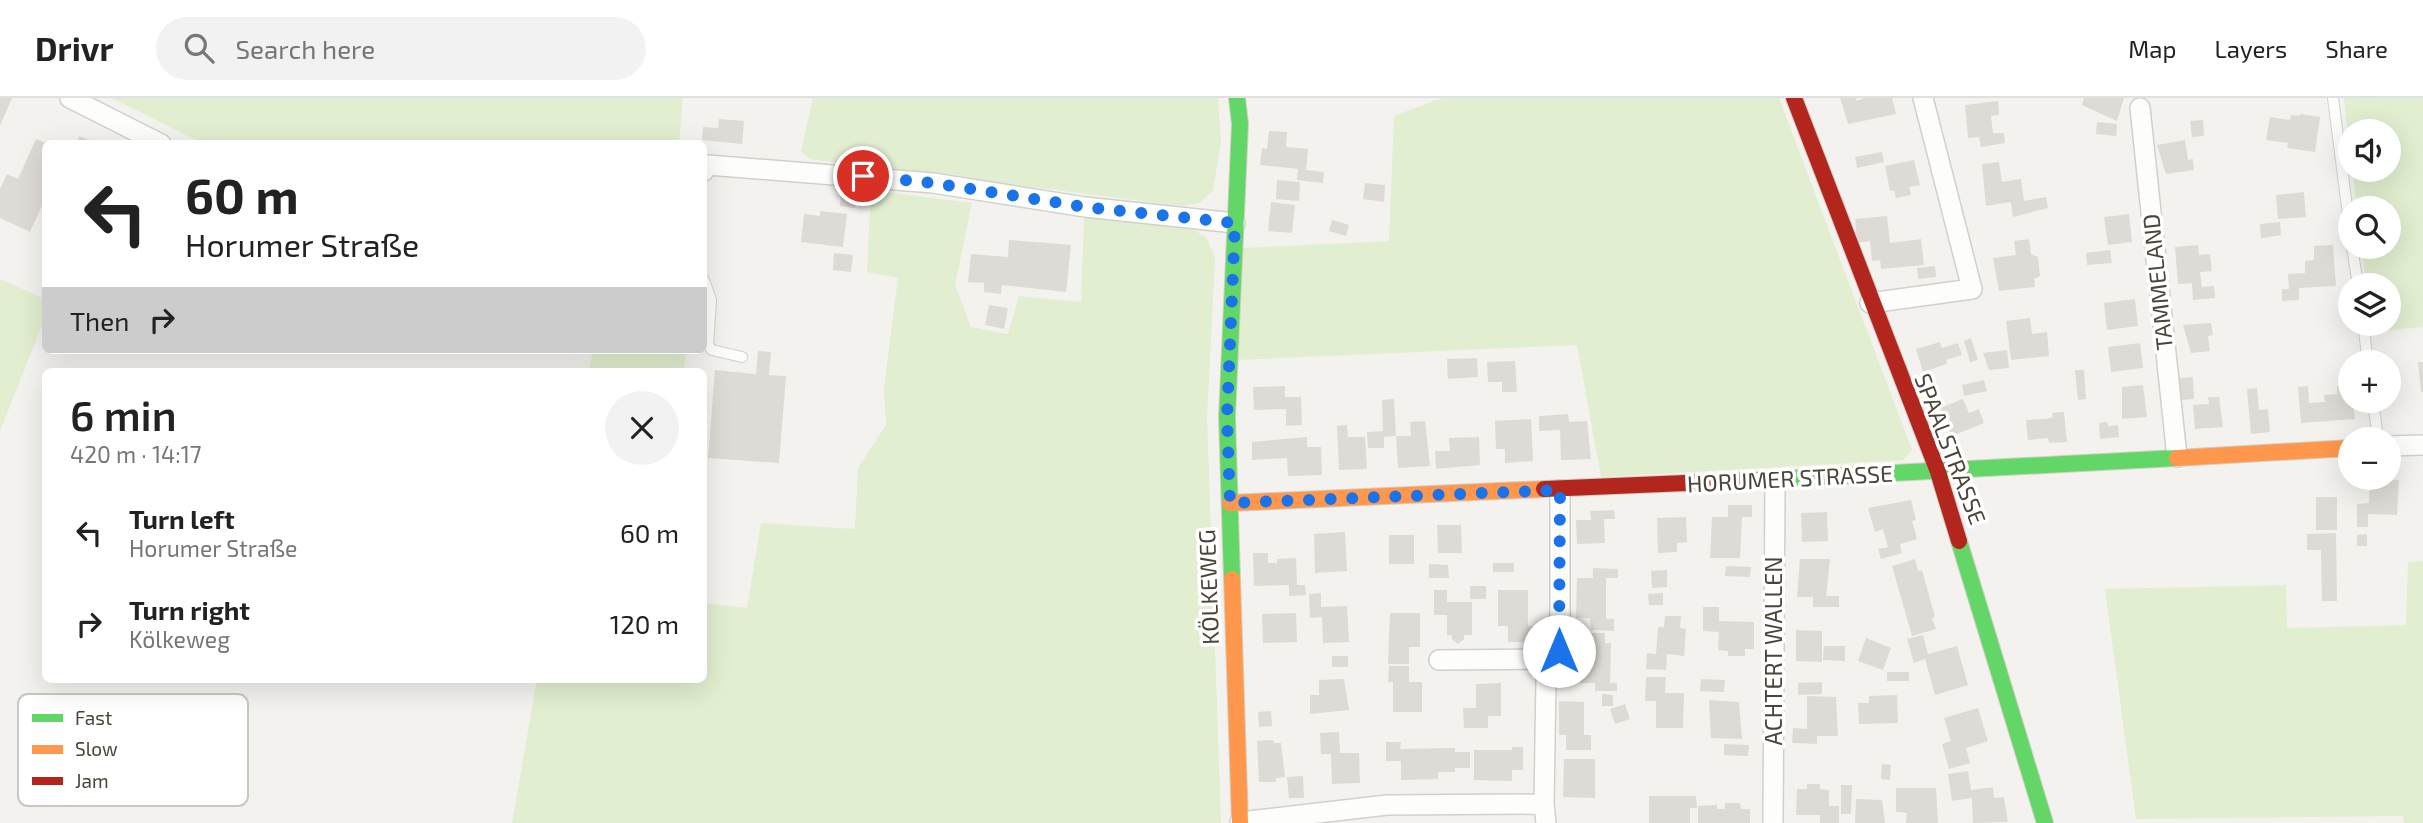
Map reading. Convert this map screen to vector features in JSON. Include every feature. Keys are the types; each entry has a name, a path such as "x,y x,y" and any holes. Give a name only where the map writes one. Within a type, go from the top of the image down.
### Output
{"street":[{"path":"69,98 152,140"},
{"name":"KÖLKEWEG","path":"1237,98 1240,124 1227,417 1240,823"},
{"name":"SPAALSTRASSE","path":"1794,98 1815,147 1870,303 1937,472 2045,823"},
{"path":"1870,303 1972,289 1923,98"},
{"name":"TAMMELAND","path":"2140,107 2177,457"},
{"path":"707,166 853,175 933,183 1085,207 1235,223"},
{"path":"2401,446 2423,445"},
{"name":"HORUMER STRASSE","path":"1230,503 1775,480 2338,449"},
{"name":"ACHTERT WALLEN","path":"1773,823 1775,480"},
{"path":"1240,823 1387,805 1545,813 1546,679 1559,651 1560,490"},
{"path":"1439,660 1555,659"}],"lane":[{"path":"2333,98 2346,196"},
{"path":"707,289 711,300 708,345 712,349 742,357"}],"green space":[{"path":"111,98 683,98 679,140 196,140"},
{"path":"813,98 1218,98 1221,141 1213,191 1199,203 1181,206 810,159 801,151"},
{"path":"1442,98 1779,98 1912,450 1904,460 1601,477 1577,345 1236,360 1243,248 1389,241 1394,116"},
{"path":"2344,98 2423,98 2423,327 2401,329 2401,273 2365,273 2363,259 2401,259 2401,196 2355,196 2354,182 2401,182 2401,119 2346,119"},
{"path":"871,190 972,203 955,285 971,327 1008,334 1019,296 1081,302 1084,217 1194,230 1206,237 1215,258 1207,418 1221,823 512,823 536,683 707,683 707,603 747,608 761,523 855,529 858,468 886,425 884,388 898,278 867,272"},
{"path":"0,279 42,298 42,325 0,431"},
{"path":"592,354 686,354 684,368 590,368"},
{"path":"2423,561 2423,823 2404,823 2403,816 2136,819 2105,589 2286,585 2287,628 2406,625 2408,562"}],"building":[{"path":"0,98 12,98 0,126"},
{"path":"1840,98 1856,98 1857,101 1864,98 1892,98 1896,114 1848,124"},
{"path":"2084,98 2124,98 2117,121 2082,105"},
{"path":"1998,101 1999,115 1991,116 1993,133 2004,133 2005,143 1981,147 1979,137 1968,138 1965,105"},
{"path":"2291,115 2320,117 2315,152 2287,148 2288,143 2266,140 2270,117 2290,120"},
{"path":"719,119 744,121 742,144 702,140 703,127 718,128"},
{"path":"2203,120 2204,136 2192,137 2190,121"},
{"path":"2097,122 2117,124 2116,136 2096,134"},
{"path":"1269,131 1287,132 1286,147 1308,149 1306,170 1324,172 1323,183 1297,180 1298,169 1260,165 1262,148 1267,149"},
{"path":"36,139 42,141 42,206 30,232 0,218 0,189 7,174 18,179"},
{"path":"2185,140 2188,160 2193,159 2194,170 2166,174 2157,145"},
{"path":"1882,152 1884,162 1857,168 1855,157"},
{"path":"1914,160 1920,185 1909,187 1911,195 1896,198 1894,190 1890,191 1885,166"},
{"path":"1999,162 2002,182 2021,179 2024,201 2046,197 2048,208 2013,217 2011,202 1986,206 1982,164"},
{"path":"1277,180 1300,182 1299,201 1276,199"},
{"path":"1365,183 1385,185 1384,202 1363,199"},
{"path":"2304,192 2306,217 2278,219 2276,195"},
{"path":"841,194 856,196 855,208 840,206"},
{"path":"1271,202 1295,205 1292,233 1268,231"},
{"path":"820,211 847,214 843,247 801,242 804,214 820,216"},
{"path":"2129,214 2132,242 2108,245 2104,217"},
{"path":"1887,216 1890,243 1921,239 1924,265 1881,269 1880,260 1872,261 1870,241 1857,243 1855,219"},
{"path":"1332,220 1349,225 1346,236 1329,231"},
{"path":"2280,222 2281,235 2261,238 2260,224"},
{"path":"2029,239 2031,254 2038,257 2040,276 2034,279 2035,287 1999,291 1993,258 2016,255 2014,241"},
{"path":"1009,240 1071,245 1066,292 1002,285 1001,294 984,292 984,283 968,282 971,254 1008,257"},
{"path":"2198,245 2199,255 2210,254 2212,271 2200,272 2202,287 2214,286 2215,298 2193,300 2192,283 2178,284 2175,247"},
{"path":"2333,245 2336,286 2299,288 2299,300 2282,301 2282,289 2289,289 2288,274 2305,273 2305,261 2314,260 2314,246"},
{"path":"2110,250 2112,263 2087,265 2086,253"},
{"path":"834,253 853,255 851,272 833,270"},
{"path":"1935,266 1936,277 1918,279 1917,268"},
{"path":"2135,299 2138,326 2107,330 2104,303"},
{"path":"989,305 1008,308 1004,329 985,325"},
{"path":"2030,318 2032,334 2047,332 2049,356 2011,360 2006,321"},
{"path":"2211,323 2213,335 2208,336 2210,351 2191,353 2183,325"},
{"path":"1971,338 1978,360 1970,362 1964,341"},
{"path":"1940,342 1942,348 1958,343 1962,355 1946,360 1947,364 1923,372 1916,349"},
{"path":"2140,343 2143,368 2111,372 2108,347"},
{"path":"2007,350 2009,368 1989,370 1983,353"},
{"path":"758,351 771,352 769,375 786,376 779,463 708,458 715,370 756,374"},
{"path":"1477,358 1478,377 1448,379 1447,359"},
{"path":"1515,361 1517,392 1502,392 1502,382 1488,382 1487,362"},
{"path":"2418,362 2423,362 2423,392 2421,392"},
{"path":"2075,370 2084,370 2086,399 2078,400"},
{"path":"2193,377 2194,399 2180,400 2178,378"},
{"path":"1984,380 1987,391 1964,396 1962,385"},
{"path":"2143,385 2147,417 2122,419 2122,387"},
{"path":"1285,386 1285,397 1301,397 1302,425 1286,426 1286,409 1254,410 1253,387"},
{"path":"2308,386 2309,403 2325,402 2324,395 2337,394 2337,386 2338,413 2354,413 2355,419 2301,423 2298,387"},
{"path":"2257,388 2259,410 2268,409 2270,432 2251,434 2247,389"},
{"path":"2208,397 2219,397 2223,427 2195,429 2193,405 2209,404"},
{"path":"1394,399 1396,436 1384,437 1384,448 1368,448 1367,432 1383,431 1382,400"},
{"path":"1963,399 1969,413 1979,409 1984,423 1952,436 1940,408"},
{"path":"2064,412 2067,442 2049,443 2048,438 2028,440 2026,420 2046,419 2053,417 2052,413"},
{"path":"1568,414 1569,422 1587,421 1591,459 1561,460 1560,430 1539,431 1539,416"},
{"path":"1531,419 1533,461 1505,463 1505,449 1496,449 1495,421"},
{"path":"1425,421 1430,466 1398,468 1396,436 1411,436 1410,422"},
{"path":"2107,422 2108,426 2118,425 2119,437 2100,439 2099,423"},
{"path":"1347,425 1348,437 1365,437 1367,469 1339,470 1337,426"},
{"path":"1307,437 1307,447 1321,447 1322,475 1288,476 1287,458 1252,460 1252,442"},
{"path":"1479,437 1480,465 1436,469 1435,451 1450,451 1449,438"},
{"path":"2370,490 2398,490 2397,515 2368,514 2368,527 2357,527 2357,504 2369,503"},
{"path":"2316,497 2337,497 2337,530 2316,530"},
{"path":"1911,500 1916,520 1912,521 1917,539 1900,544 1902,553 1881,559 1878,549 1888,547 1883,529 1875,532 1868,508"},
{"path":"1728,505 1752,505 1752,517 1742,517 1740,558 1710,558 1712,517 1728,517"},
{"path":"1614,510 1615,519 1604,519 1605,543 1577,544 1576,520 1591,520 1590,511"},
{"path":"1827,512 1828,541 1802,542 1801,513"},
{"path":"1686,517 1687,542 1677,543 1677,552 1658,553 1657,518"},
{"path":"1437,525 1461,525 1462,553 1438,553"},
{"path":"1345,532 1347,571 1315,573 1314,534"},
{"path":"2336,533 2337,601 2322,601 2321,550 2307,550 2307,534"},
{"path":"2367,534 2367,546 2357,546 2357,535"},
{"path":"1389,535 1414,535 1414,564 1389,564"},
{"path":"1253,553 1268,553 1268,563 1277,563 1277,559 1296,558 1297,585 1305,585 1306,595 1289,596 1289,585 1254,586"},
{"path":"1800,559 1830,559 1826,596 1839,596 1839,607 1813,607 1813,597 1797,597"},
{"path":"1915,559 1918,571 1922,570 1936,629 1912,636 1892,566"},
{"path":"1493,563 1514,563 1514,572 1493,572"},
{"path":"1429,564 1448,565 1449,578 1429,578"},
{"path":"1726,566 1751,567 1750,577 1725,576"},
{"path":"1593,568 1618,569 1618,578 1606,578 1606,619 1614,619 1614,631 1591,630 1590,618 1576,618 1577,578 1593,578"},
{"path":"1667,570 1667,587 1652,588 1651,571"},
{"path":"1470,586 1486,586 1486,599 1470,599"},
{"path":"1434,590 1447,590 1447,602 1472,602 1472,635 1464,635 1464,639 1458,644 1452,639 1452,635 1447,635 1447,615 1434,615"},
{"path":"1498,590 1528,590 1528,626 1535,626 1535,642 1508,642 1508,626 1498,626"},
{"path":"1321,593 1321,607 1347,606 1349,642 1323,643 1322,617 1310,618 1309,594"},
{"path":"1663,593 1663,605 1649,605 1648,594"},
{"path":"1703,607 1719,607 1719,621 1754,622 1754,649 1745,649 1745,656 1728,656 1728,651 1718,650 1719,632 1703,631"},
{"path":"1296,613 1297,642 1263,643 1262,614"},
{"path":"1390,613 1420,613 1420,647 1409,647 1409,664 1388,664"},
{"path":"1665,616 1681,616 1680,628 1686,629 1684,656 1667,654 1666,670 1646,669 1647,653 1656,654 1658,627 1664,627"},
{"path":"1796,630 1822,631 1822,662 1796,661"},
{"path":"1580,633 1605,633 1605,643 1611,643 1610,683 1617,683 1617,691 1595,691 1595,683 1579,683"},
{"path":"1923,635 1928,654 1957,646 1968,685 1935,695 1925,659 1914,663 1907,639"},
{"path":"1866,638 1891,648 1883,670 1858,661"},
{"path":"1824,646 1845,646 1845,661 1823,660"},
{"path":"1332,656 1348,656 1348,667 1332,667"},
{"path":"1389,666 1409,666 1409,682 1422,682 1422,712 1393,712 1393,682 1388,682"},
{"path":"1887,672 1909,672 1909,681 1887,681"},
{"path":"1646,677 1666,677 1665,693 1684,693 1683,728 1656,728 1656,701 1645,701"},
{"path":"1344,679 1349,710 1310,714 1310,695 1319,695 1319,680"},
{"path":"1701,679 1725,680 1724,692 1700,691"},
{"path":"1822,682 1822,694 1798,695 1798,683"},
{"path":"1501,683 1501,716 1488,716 1488,728 1464,728 1463,708 1476,708 1476,684"},
{"path":"1602,694 1613,695 1613,706 1602,706"},
{"path":"1897,695 1898,723 1859,724 1858,703 1869,703 1869,696"},
{"path":"1807,696 1836,697 1838,736 1817,736 1817,744 1792,743 1793,728 1807,729"},
{"path":"1709,700 1739,702 1742,739 1711,738"},
{"path":"1559,701 1584,702 1584,735 1591,735 1591,750 1566,750 1566,735 1559,735"},
{"path":"1625,704 1630,719 1615,724 1610,709"},
{"path":"1978,708 1988,741 1966,748 1970,763 1949,769 1942,744 1951,741 1944,718"},
{"path":"1271,711 1272,726 1259,727 1258,712"},
{"path":"1339,732 1340,753 1359,753 1360,783 1332,784 1331,754 1321,754 1320,733"},
{"path":"1273,740 1274,743 1281,743 1285,777 1276,778 1276,782 1259,782 1257,741"},
{"path":"1386,742 1401,742 1400,749 1455,748 1455,752 1470,752 1470,768 1455,768 1455,772 1438,772 1438,779 1401,780 1401,761 1386,761"},
{"path":"1724,744 1749,745 1748,756 1724,755"},
{"path":"1512,747 1523,747 1523,770 1512,770 1512,781 1474,780 1474,750 1512,750"},
{"path":"1564,759 1595,759 1595,798 1563,797"},
{"path":"1882,764 1891,765 1890,780 1881,779"},
{"path":"1968,771 1971,790 1993,787 1994,798 2004,797 2008,822 1973,823 1972,798 1952,801 1948,774"},
{"path":"1303,776 1304,798 1289,798 1287,777"},
{"path":"1807,784 1820,784 1820,789 1829,790 1829,806 1839,806 1839,823 1820,823 1820,815 1796,815 1797,789 1807,789"},
{"path":"1841,785 1852,785 1851,814 1841,814"},
{"path":"1896,788 1936,788 1938,823 1906,823 1907,813 1896,812"},
{"path":"1649,796 1696,796 1697,808 1690,808 1690,823 1649,823"},
{"path":"1856,799 1882,800 1885,823 1855,823"},
{"path":"1725,803 1740,803 1741,809 1750,809 1750,823 1698,823 1698,806 1717,805 1717,809 1725,809"}],"traffic: fast":[{"path":"1232,579 1227,417 1240,124 1237,98"},
{"path":"1781,479 2177,458"},
{"path":"1959,541 2045,823"}],"traffic: slow":[{"path":"2177,458 2338,449"},
{"path":"1230,503 1544,489"},
{"path":"1232,579 1240,823"}],"traffic: jam":[{"path":"1794,98 1938,472 1959,541"},
{"path":"1544,489 1781,479"}],"route":[{"path":"863,176 933,183 1085,207 1235,223 1227,417 1230,503 1560,490 1559,651"}]}
